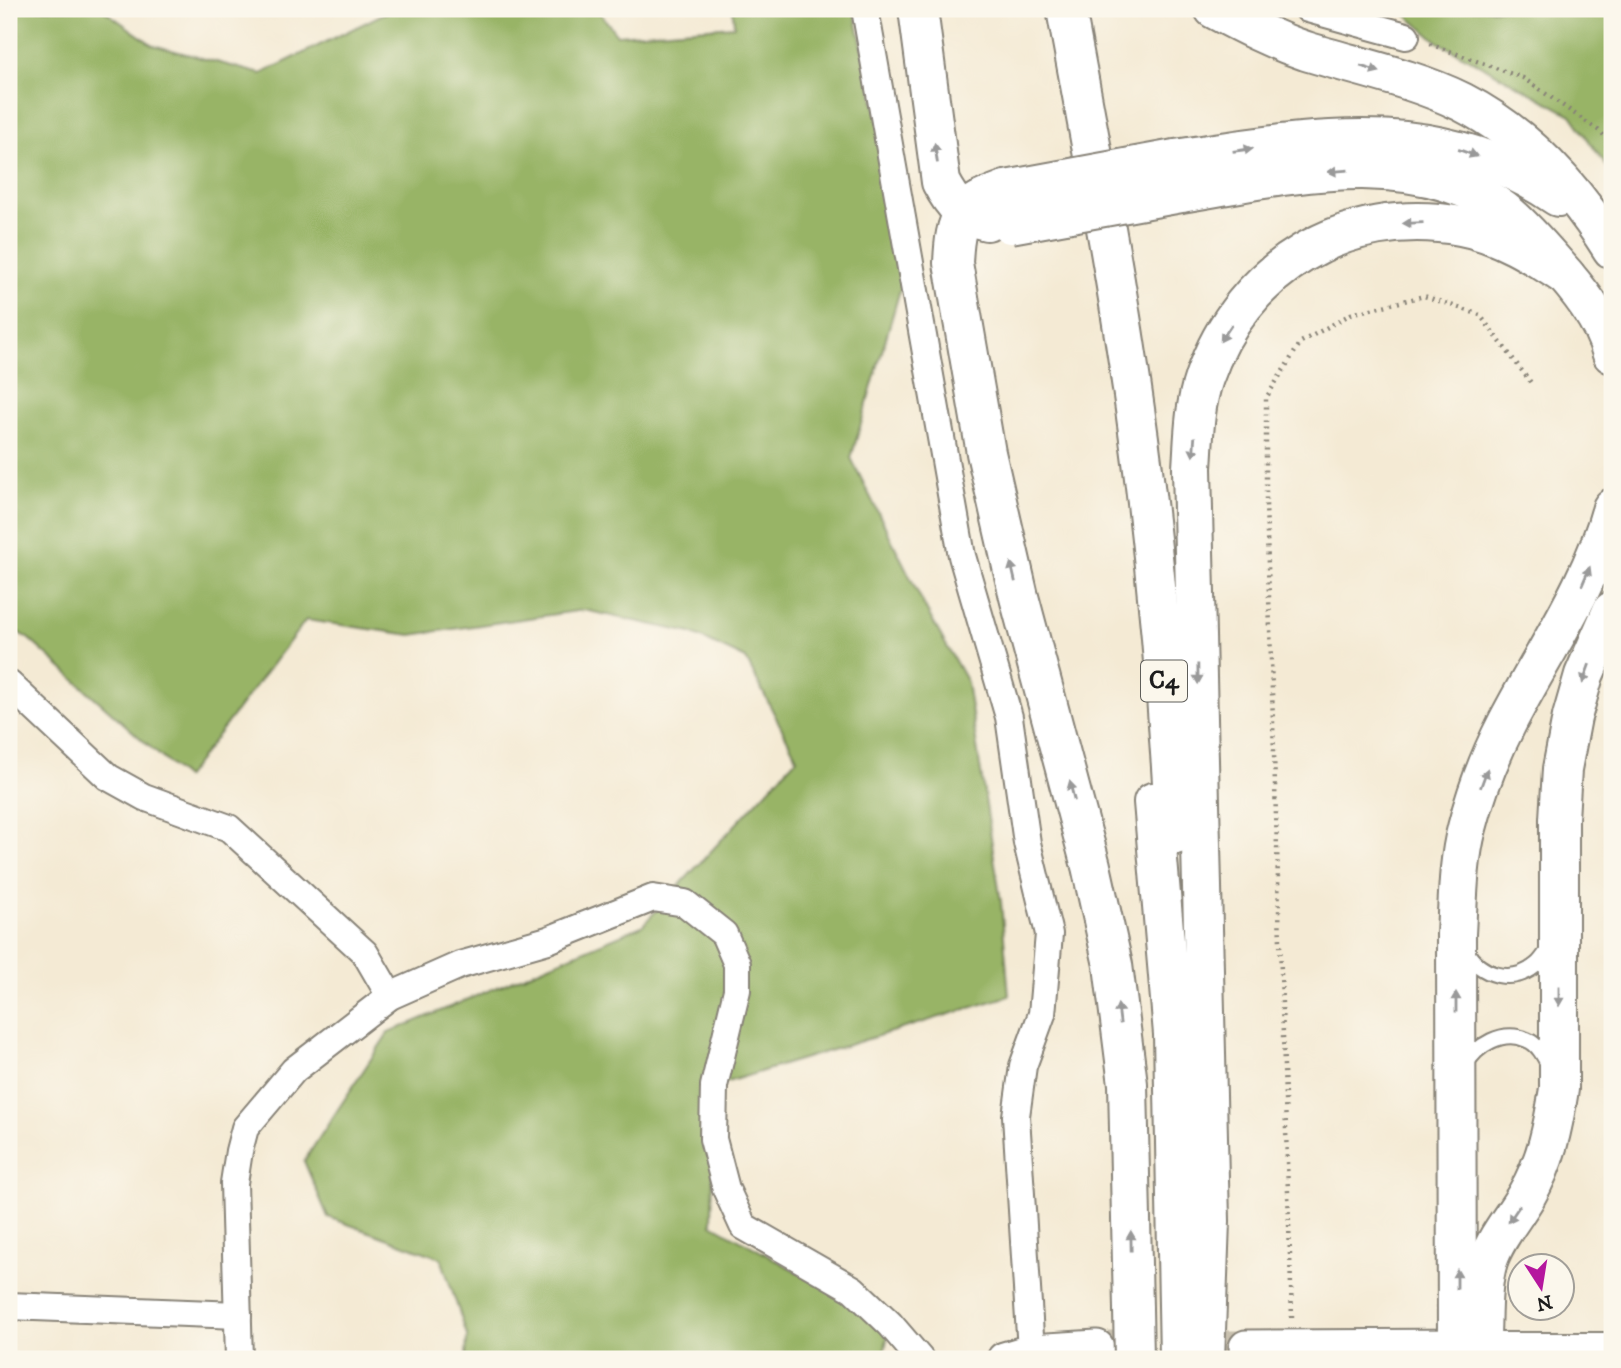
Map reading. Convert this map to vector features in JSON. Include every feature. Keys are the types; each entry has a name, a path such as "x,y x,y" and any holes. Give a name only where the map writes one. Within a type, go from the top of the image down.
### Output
{"highway":[{"path":"918,9 941,182 951,201 963,213 983,221 1008,207 1178,176 1327,139 1376,138 1415,141 1456,149 1527,177 1557,196 1607,240"},
{"name":"C4","path":"1047,9 1088,236 1123,484 1173,1034 1179,1359"},
{"name":"C4","path":"1066,9 1107,232 1149,527 1171,761 1204,1359"},
{"path":"1214,9 1256,32 1304,50 1422,86 1462,102 1499,123 1540,158 1568,188 1607,240"},
{"path":"1178,176 1352,170 1392,172 1435,178 1473,193 1508,214 1566,276 1591,307 1612,354"},
{"path":"963,213 955,234 953,263 986,453 1019,597 1088,853 1113,965 1128,1084 1134,1359"},
{"path":"1204,1359 1210,1222 1192,468 1196,415 1204,379 1219,344 1266,279 1298,255 1336,236 1388,225 1420,222 1461,226 1497,237 1534,255 1566,276"},
{"path":"1469,1347 1456,1083 1456,934 1459,881 1467,829 1483,777 1506,726 1578,594 1608,525 1612,508"},
{"path":"1469,1347 1489,1260 1502,1231 1541,1166 1553,1133 1559,1089 1559,819 1563,769 1572,717 1584,676 1612,611"}],"street":[{"path":"865,9 962,556 1009,717 1027,843 1049,934 1042,1014 1023,1066 1016,1116 1018,1355 1097,1347"},
{"path":"1308,9 1406,36"},
{"path":"9,684 108,777 144,797 229,828 365,953 390,996"},
{"path":"239,1359 234,1183 245,1128 294,1070 390,996 460,965 548,940 653,898 685,903 724,934 737,964 737,990 714,1086 713,1139 726,1189 743,1226 853,1289 890,1324 920,1359"},
{"path":"9,1306 238,1315"},
{"path":"1246,1347 1612,1346"}],"lane":[{"path":"1456,934 1473,963 1489,973 1504,976 1522,974 1536,964 1550,947 1559,927"},
{"path":"1456,1083 1468,1060 1479,1047 1495,1039 1513,1037 1528,1040 1542,1053 1559,1089"}],"path":[{"path":"1406,36 1523,78 1601,132 1612,145"},
{"path":"1293,1347 1266,516 1266,398 1301,342 1351,314 1424,296 1480,316 1532,384"}],"green space":[{"path":"9,9 102,9 153,45 261,74 393,9 597,9 617,35 734,26 733,9 854,9 909,259 851,458 927,611 967,682 1001,902 1009,996 714,1086 712,1224 890,1324 883,1359 466,1359 467,1335 441,1258 328,1217 304,1161 388,1033 642,926 797,758 746,659 691,633 584,610 411,635 306,620 185,778 29,639 9,627"},
{"path":"1399,9 1612,9 1612,174 1571,115 1438,42"}],"tunnel":[{"path":"1108,1347 1246,1347"}]}
